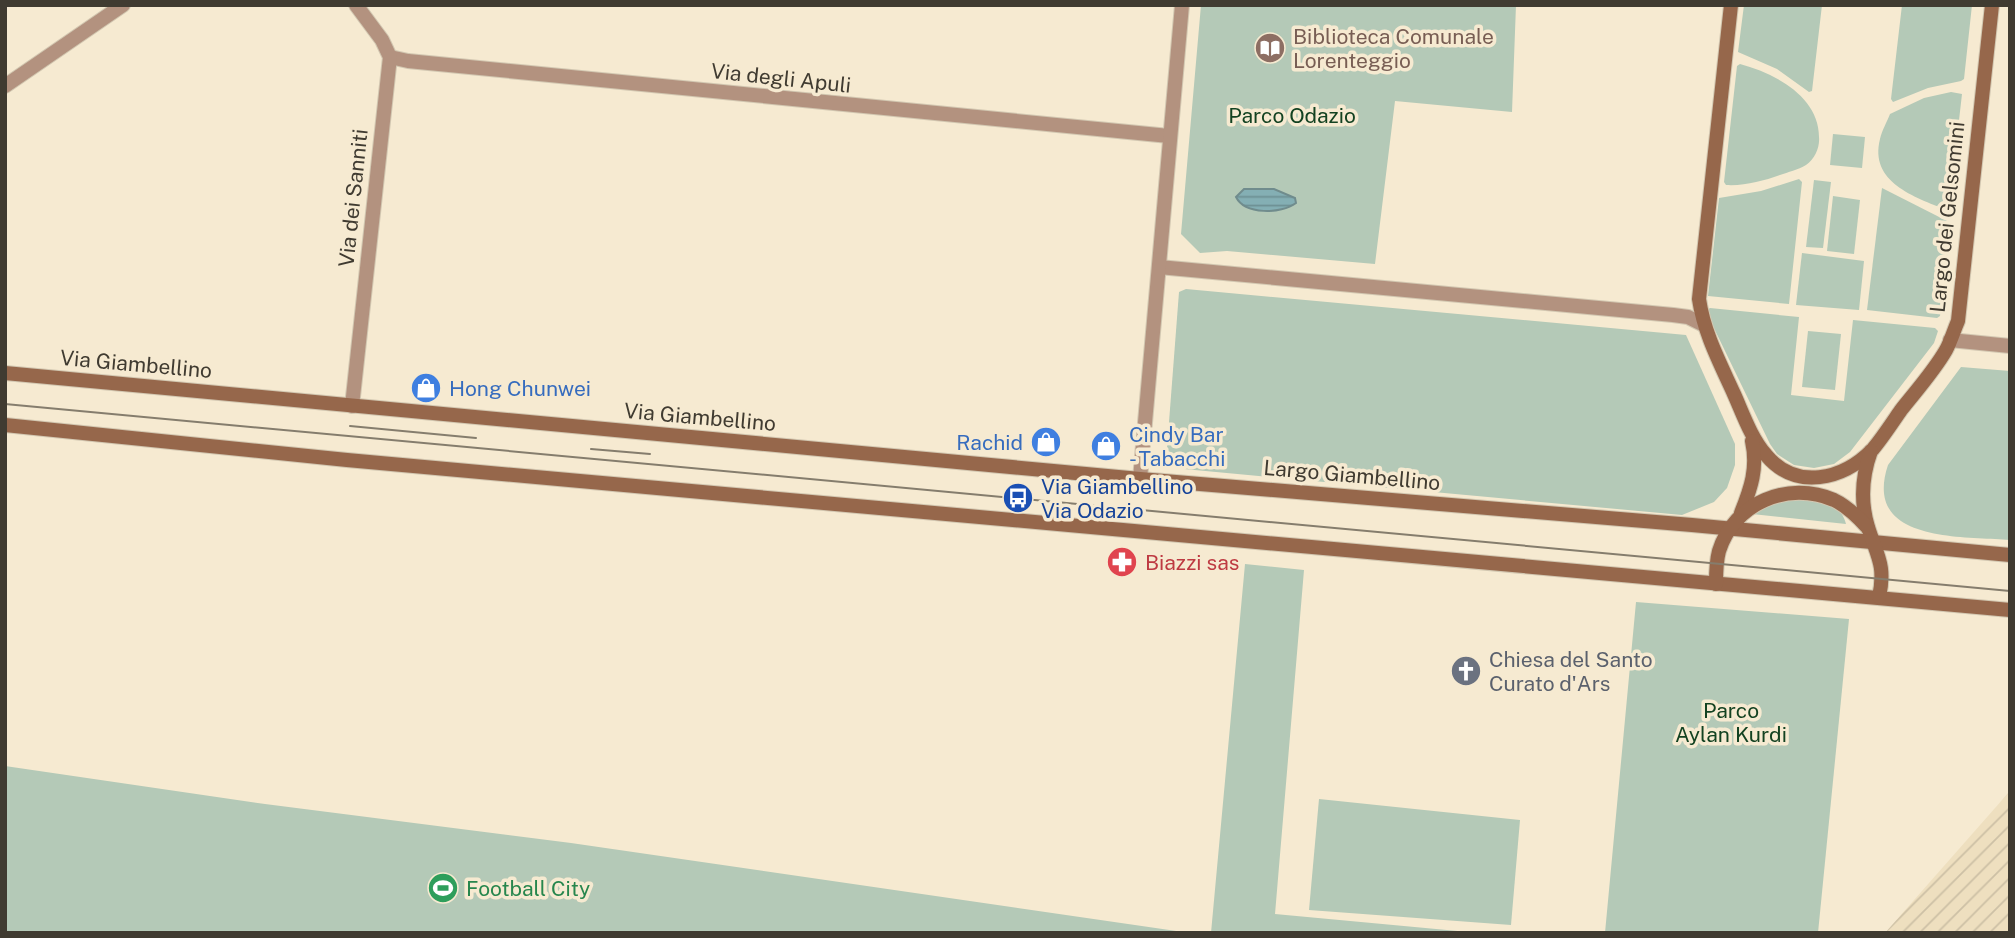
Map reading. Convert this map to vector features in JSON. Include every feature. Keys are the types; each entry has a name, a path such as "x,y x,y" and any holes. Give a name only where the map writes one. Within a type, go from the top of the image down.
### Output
{"street":[{"path":"5,86 122,5"},
{"path":"356,5 382,40 390,57"},
{"path":"1140,479 1182,5"},
{"name":"Largo dei Gelsomini","path":"1731,5 1699,299 1702,324 1749,426 1764,453 1775,465 1798,478 1824,478 1839,472 1872,449"},
{"name":"Largo dei Gelsomini","path":"1871,534 1863,482 1872,449 1946,350 1958,321 1992,5"},
{"name":"Via degli Apuli","path":"390,57 408,61 1169,136"},
{"name":"Via dei Sanniti","path":"352,406 390,57"},
{"path":"1158,267 1673,315 1688,317 1702,324"},
{"path":"1950,340 2010,346"},
{"name":"Via Giambellino","path":"5,373 1140,479"},
{"path":"5,425 346,460 2010,610"},
{"name":"Largo dei Gelsomini","path":"1740,516 1755,470 1749,426"},
{"name":"Largo Giambellino","path":"1140,479 1730,528 1871,534 2010,555"},
{"name":"Largo dei Gelsomini","path":"1730,528 1754,505 1773,496 1804,492 1843,505 1871,534"},
{"path":"1716,584 1718,554 1730,528"},
{"path":"1871,534 1881,569 1879,597"}],"shaded area":[{"path":"2010,791 2010,933 1885,933 1892,925"}],"green space":[{"name":"Parco Odazio","path":"1201,5 1516,5 1512,112 1395,101 1375,264 1227,251 1200,253 1181,234"},
{"path":"1744,5 1822,5 1812,91 1809,92 1777,69 1738,52"},
{"path":"1902,5 1972,5 1964,79 1928,88 1893,102 1891,99"},
{"path":"1740,64 1780,80 1803,98 1817,122 1819,145 1812,160 1800,168 1754,183 1726,185 1724,182 1737,66"},
{"path":"1951,92 1962,94 1947,210 1897,186 1881,166 1878,154 1881,136 1890,114 1924,98"},
{"path":"1833,134 1865,137 1862,168 1830,165"},
{"path":"1799,179 1802,182 1789,304 1708,296 1719,198 1761,191"},
{"path":"1814,180 1831,182 1823,248 1806,247"},
{"path":"1882,188 1951,223 1940,316 1937,318 1867,310"},
{"path":"1833,196 1860,200 1854,254 1827,251"},
{"path":"1802,253 1864,261 1859,310 1796,305"},
{"path":"1186,289 1686,335 1735,444 1735,465 1727,488 1714,502 1682,515 1184,469 1166,461 1179,292"},
{"path":"1710,308 1799,317 1791,395 1844,401 1853,320 1935,328 1938,331 1934,343 1850,452 1834,464 1814,468 1794,465 1777,454 1770,444 1710,320 1707,310"},
{"path":"1808,331 1841,334 1835,390 1802,387"},
{"path":"1961,367 2010,371 2010,540 1967,538 1921,530 1903,522 1889,509 1884,490 1888,465"},
{"path":"1805,497 1836,508 1846,524 1752,514 1769,501"},
{"path":"1245,564 1304,570 1275,914 1479,933 1211,933"},
{"name":"Parco Aylan Kurdi","path":"1636,602 1849,619 1818,933 1605,933"},
{"name":"Football City","path":"5,766 265,804 571,843 1190,933 5,933"},
{"path":"1319,799 1520,820 1511,925 1309,910"}],"water":[{"path":"1244,189 1274,189 1295,198 1296,203 1273,211 1255,210 1241,203 1236,197"}],"tram line":[{"path":"5,404 2010,591"},
{"path":"350,426 476,438"},
{"path":"591,449 650,454"}],"place":[{"name":"Biblioteca Comunale Lorenteggio","path":"1270,48"},
{"name":"Hong Chunwei","path":"426,388"},
{"name":"Rachid","path":"1046,442"},
{"name":"Cindy Bar - Tabacchi","path":"1106,446"},
{"name":"Via Giambellino Via Odazio","path":"1018,498"},
{"name":"Biazzi sas","path":"1122,562"},
{"name":"Chiesa del Santo Curato d'Ars","path":"1466,671"},
{"name":"Football City","path":"443,888"}]}
